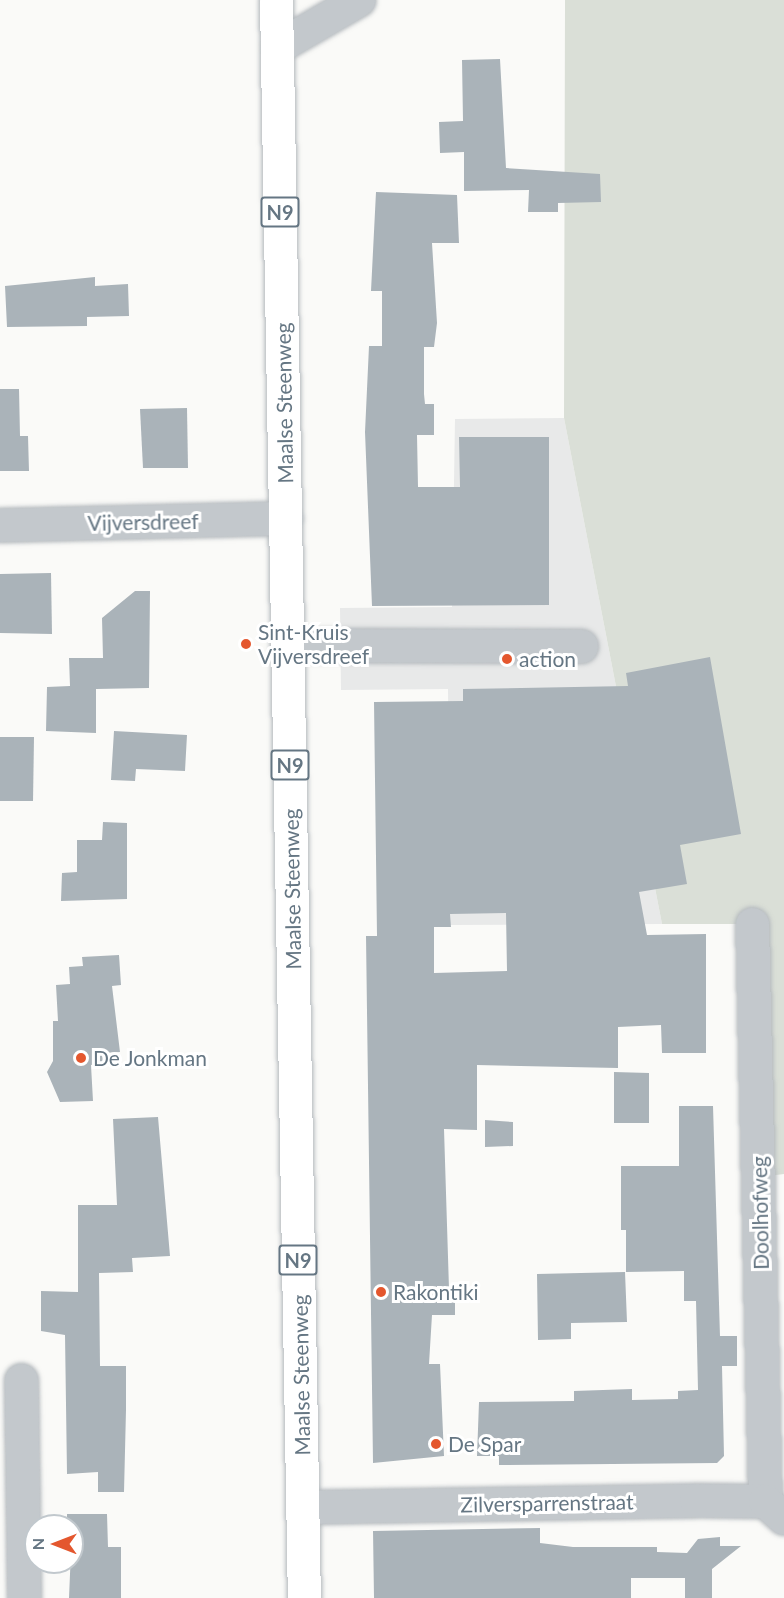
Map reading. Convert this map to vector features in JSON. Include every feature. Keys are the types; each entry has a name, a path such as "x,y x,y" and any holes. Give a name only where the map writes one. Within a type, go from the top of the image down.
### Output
{"main road":[{"name":"Maalse Steenweg","path":"276,0 304,1598"}],"street":[{"path":"277,47 358,0"},
{"name":"Vijversdreef","path":"0,525 286,518"},
{"path":"288,645 581,646"},
{"name":"Doolhofweg","path":"752,924 775,1510"},
{"path":"21,1380 24,1598"},
{"name":"Zilversparrenstraat","path":"303,1507 775,1510"}],"shaded area":[{"path":"565,0 784,0 784,1174 760,1177 752,924 662,924 564,418"},
{"path":"564,418 662,924 450,925 448,689 341,690 340,608 452,607 455,419"}],"building":[{"path":"500,59 506,168 600,174 601,202 558,203 558,212 528,212 529,190 464,191 464,152 440,153 439,122 463,121 462,60"},
{"path":"376,192 457,195 459,243 432,243 437,323 434,347 424,347 424,394 425,404 434,404 434,435 417,435 418,487 460,487 459,437 549,437 549,605 372,606 365,432 369,346 382,346 382,291 371,291"},
{"path":"95,277 95,286 128,284 129,316 87,317 87,326 7,327 5,286"},
{"path":"0,389 19,389 20,436 28,436 29,471 0,471"},
{"path":"187,408 188,468 143,468 140,409"},
{"path":"51,573 52,634 0,633 0,574"},
{"path":"135,591 150,591 149,688 96,689 96,733 46,731 47,687 70,686 69,658 103,658 102,618"},
{"path":"710,657 741,834 680,845 687,884 639,892 647,935 706,934 706,1053 662,1053 661,1025 618,1027 618,1068 477,1065 477,1130 444,1129 449,1289 455,1289 455,1315 432,1315 429,1364 440,1364 444,1456 373,1463 366,936 377,936 374,702 463,701 463,689 628,686 626,673","holes":["506,913 507,971 434,973 434,927 451,927 450,914"]},
{"path":"114,731 187,735 185,771 136,769 135,781 111,780"},
{"path":"0,737 34,737 33,801 0,801"},
{"path":"103,822 127,823 127,899 61,901 62,873 77,872 77,840 102,840"},
{"path":"119,955 121,985 112,986 120,1052 102,1053 103,1063 91,1065 93,1101 60,1102 47,1072 53,1061 53,1021 58,1021 56,985 70,984 69,967 83,966 82,957"},
{"path":"614,1072 649,1073 649,1123 614,1123"},
{"path":"679,1106 713,1106 720,1336 737,1336 737,1366 722,1366 724,1456 717,1463 499,1465 499,1456 477,1456 479,1402 574,1401 574,1391 632,1389 632,1400 678,1399 678,1391 698,1390 696,1301 684,1301 684,1271 626,1272 626,1230 621,1230 621,1166 679,1166"},
{"path":"158,1117 170,1256 132,1258 133,1272 99,1273 100,1366 126,1366 126,1410 124,1492 98,1492 98,1472 67,1474 65,1335 41,1331 41,1291 78,1292 78,1205 117,1205 113,1119"},
{"path":"485,1120 513,1122 513,1146 485,1147"},
{"path":"625,1272 627,1322 571,1323 571,1339 538,1340 537,1274"},
{"path":"84,1514 107,1514 108,1547 121,1547 121,1598 69,1598 70,1574 84,1574"},
{"path":"540,1528 540,1543 573,1547 657,1547 657,1552 687,1553 698,1539 720,1537 720,1546 741,1546 712,1569 712,1598 685,1598 685,1578 631,1578 631,1598 374,1598 373,1531"}],"place":[{"name":"Sint-Kruis Vijversdreef","path":"246,644"},
{"name":"action","path":"507,659"},
{"name":"De Jonkman","path":"81,1058"},
{"name":"Rakontiki","path":"381,1292"},
{"name":"De Spar","path":"436,1444"}]}
